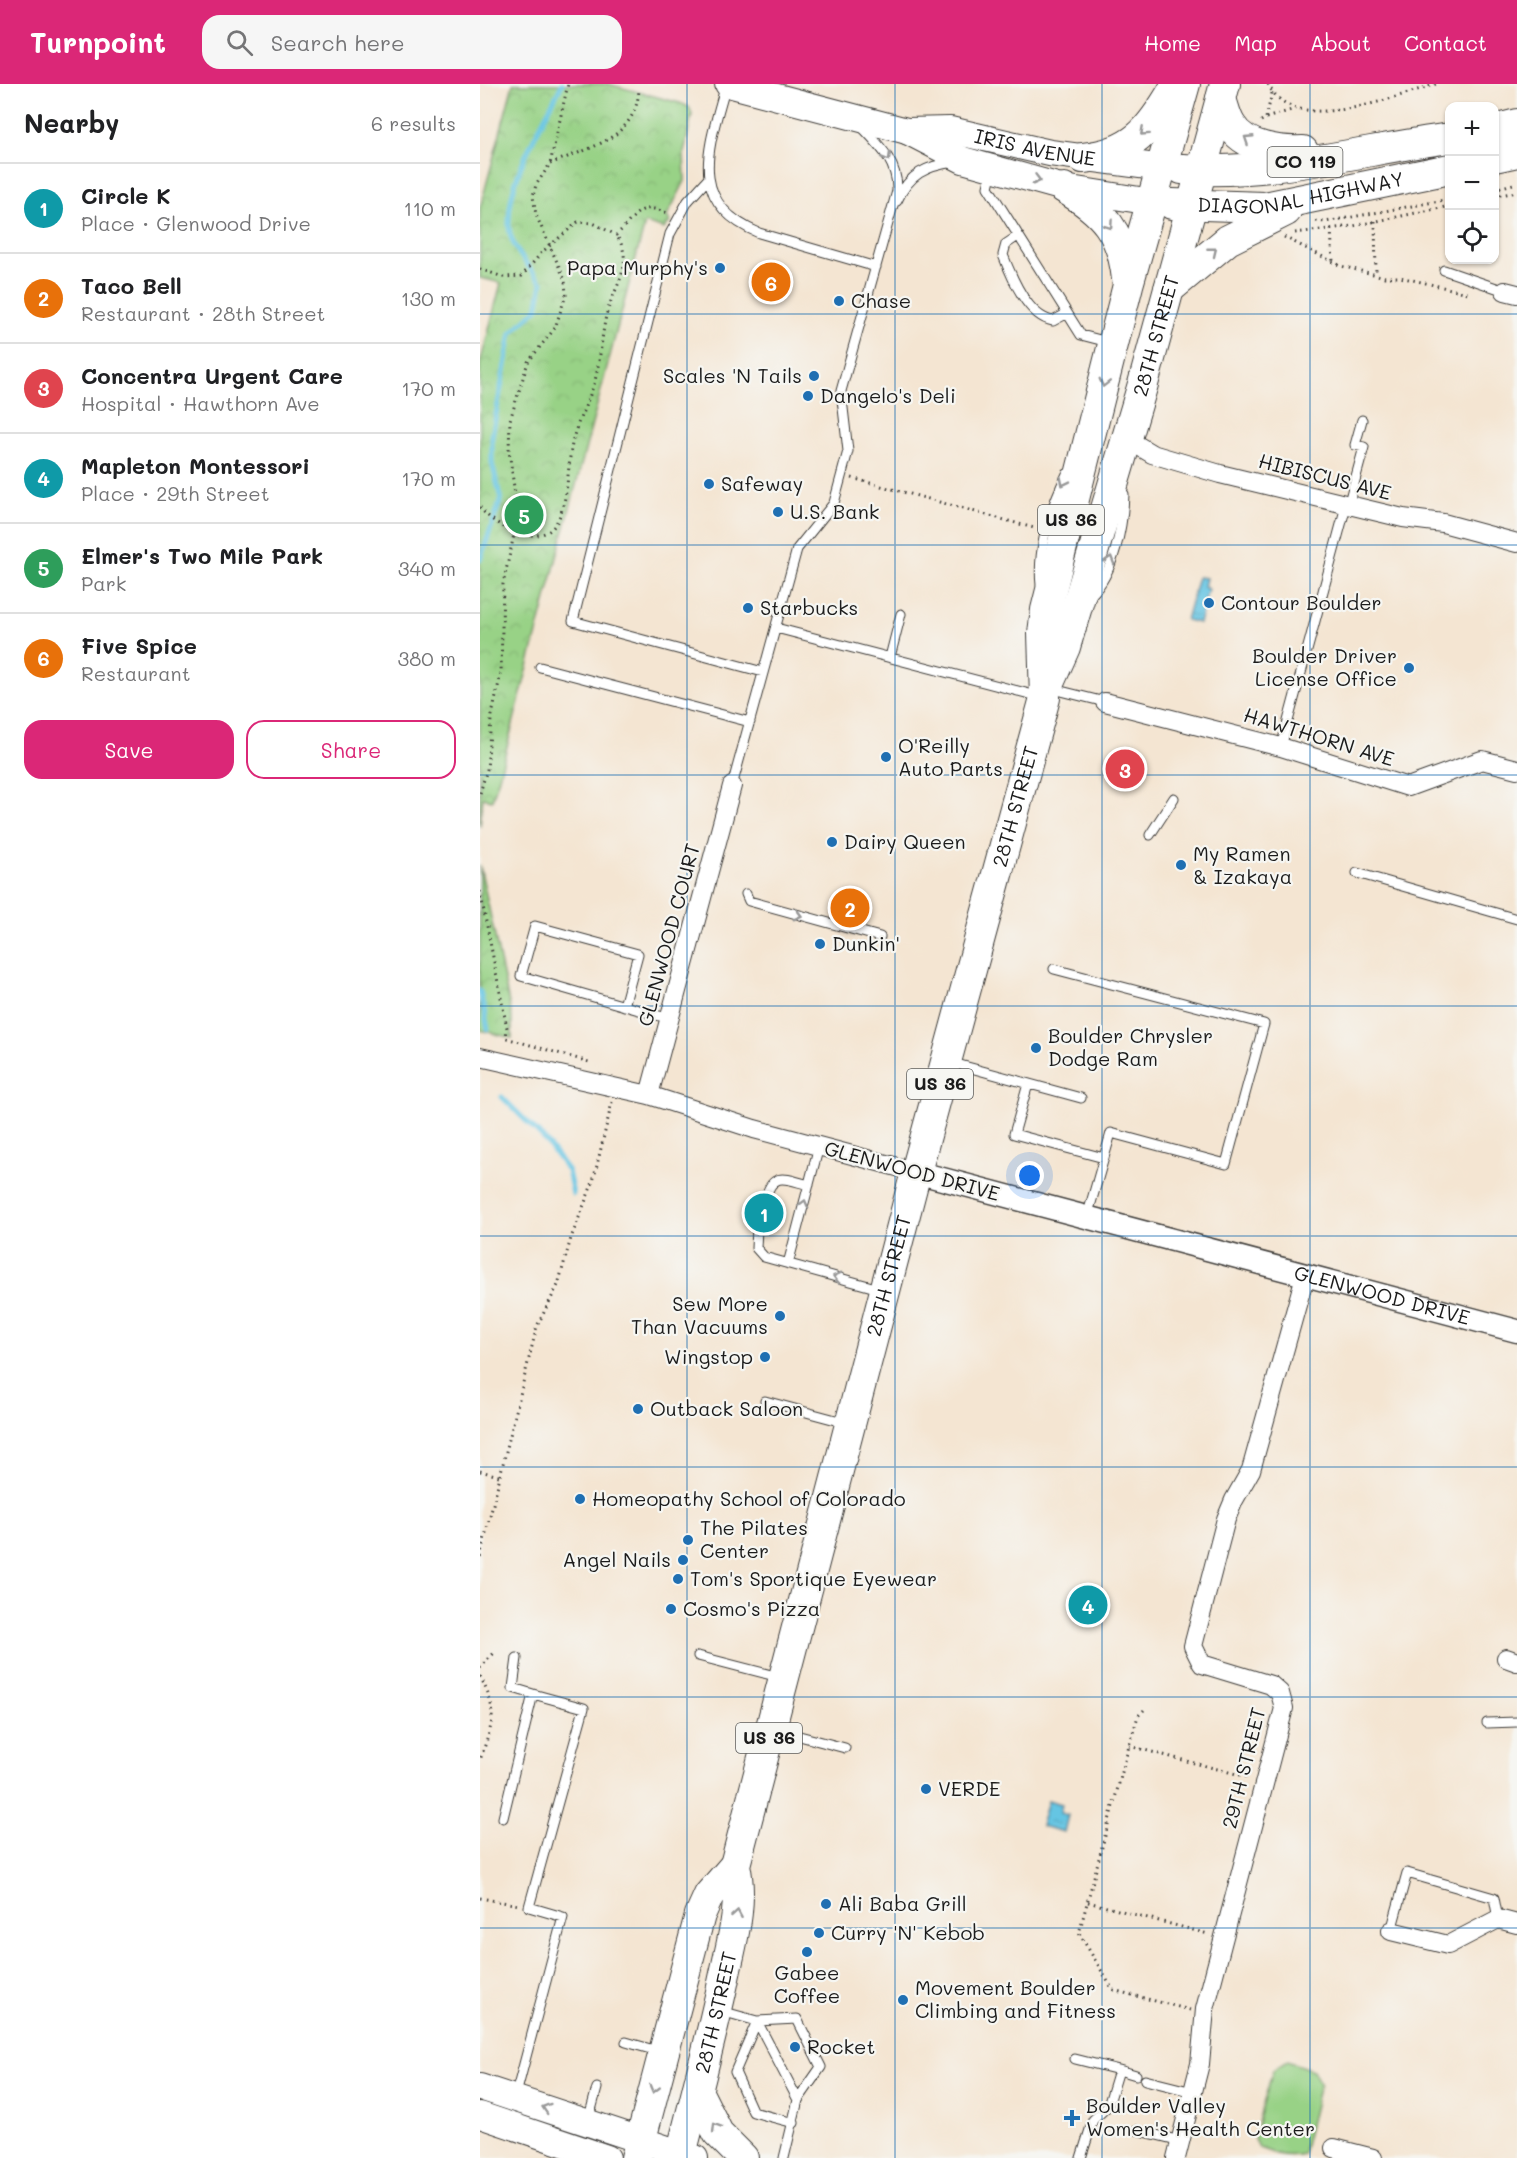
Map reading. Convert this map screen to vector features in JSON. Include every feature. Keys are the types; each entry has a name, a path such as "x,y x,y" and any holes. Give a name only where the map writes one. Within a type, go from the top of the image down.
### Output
{"highway":[{"path":"1083,158 1117,151 1138,138 1153,124 1177,84"},
{"name":"28TH STREET","path":"1046,692 1043,633 1046,610 1128,285 1185,84"},
{"path":"1223,91 1231,127 1265,148 1288,152 1408,143"},
{"name":"28TH STREET","path":"639,2149 705,1904 735,1865 916,1172 1046,692 1065,647 1078,607 1223,91"},
{"path":"1499,129 1517,124"},
{"name":"DIAGONAL HIGHWAY","path":"1163,168 1230,171 1279,167 1408,143 1445,138"},
{"path":"1499,156 1517,152"},
{"name":"DIAGONAL HIGHWAY","path":"1152,202 1310,211 1445,170"},
{"path":"1064,188 1092,206 1109,225 1122,250 1128,285"},
{"name":"CO 119","path":"1169,289 1227,240 1310,211"},
{"name":"28TH STREET","path":"685,2157 697,2091 738,1911 740,1892 735,1865"},
{"path":"697,2091 718,2133 743,2158"}],"main road":[{"name":"IRIS AVENUE","path":"727,84 908,131 963,160 1064,188 1152,202"},
{"name":"IRIS AVENUE","path":"908,131 950,130 1083,158 1163,168"},
{"path":"480,2087 588,2122 639,2149 685,2157"},
{"path":"480,2115 571,2152 607,2158"}],"street":[{"name":"HIBISCUS AVE","path":"1125,446 1220,474 1347,506 1403,518 1443,523 1517,543"},
{"name":"HAWTHORN AVE","path":"1105,702 1281,747 1408,787 1482,760 1517,769"},
{"name":"GLENWOOD COURT","path":"649,1095 732,786"},
{"name":"GLENWOOD DRIVE","path":"480,1057 649,1095 754,1129 1517,1331"},
{"name":"29TH STREET","path":"1179,2150 1200,2064 1204,2014 1284,1708 1280,1693 1271,1685 1202,1664 1193,1646 1226,1519 1251,1470 1305,1276"},
{"path":"1391,1931 1448,1945 1498,1919 1517,1924"},
{"path":"1334,2148 1373,2158"}],"lane":[{"path":"727,84 708,152 708,179 717,203 741,225 759,233 876,267"},
{"path":"732,786 797,549 834,503 842,475 848,451 841,391 894,208 897,185 892,166 884,150 853,117"},
{"path":"894,208 907,183 918,172 936,164 963,160"},
{"path":"993,168 988,187 1066,314 1081,335 1113,343"},
{"path":"708,179 688,201 670,234 573,621 763,672"},
{"path":"1018,236 1006,244 1003,255 1028,303 1044,320 1053,321 1066,314"},
{"path":"1444,270 1511,292"},
{"path":"1281,747 1364,447 1355,445 1362,420"},
{"path":"890,657 901,614"},
{"path":"776,628 890,657 1046,692 1105,702"},
{"path":"540,667 750,722"},
{"path":"1150,835 1174,798"},
{"path":"1357,873 1517,919"},
{"path":"746,894 749,901 880,937"},
{"path":"624,1006 638,954 535,926 521,976 624,1006 670,1018"},
{"path":"1054,969 1264,1024 1226,1164 1111,1133 1087,1217"},
{"path":"946,1062 1081,1098"},
{"path":"1028,1084 1014,1134 1104,1158"},
{"path":"788,1264 819,1146"},
{"path":"766,1197 769,1186 781,1178 809,1185"},
{"path":"757,1227 754,1241 759,1253 788,1264 886,1291"},
{"path":"765,1401 851,1424"},
{"path":"698,1656 784,1679"},
{"path":"515,2098 562,1917 529,1907 584,1708 513,1688 517,1658"},
{"path":"503,1818 533,1694"},
{"path":"1487,1723 1517,1722"},
{"path":"771,1728 844,1748"},
{"path":"1391,1931 1407,1873 1494,1898 1498,1919"},
{"path":"717,2010 757,2021 797,2019 821,2067 798,2100 784,2158"},
{"path":"757,2021 798,2100"},
{"path":"757,2021 735,2072 753,2112 794,2123"},
{"path":"626,2042 664,2053"},
{"path":"1075,2059 1136,2075"},
{"path":"1082,2158 1093,2120 1108,2106 1119,2070"},
{"path":"1145,2080 1193,2092"},
{"path":"588,2122 597,2088"},
{"path":"1136,2130 1179,2150"}],"path":[{"path":"480,793 487,769 488,739 501,667 503,584 515,532 518,503 509,450 510,420 528,362 555,328 566,295 565,280 536,214 532,196 536,185 550,164 568,84"},
{"path":"1268,84 1272,93 1281,102 1295,109"},
{"path":"1242,135 1266,117 1295,109 1330,111 1373,103 1436,84"},
{"path":"550,164 622,131 635,110 639,89"},
{"path":"1266,117 1272,93"},
{"path":"1499,188 1517,183"},
{"path":"1499,195 1517,192"},
{"path":"1310,211 1325,222 1445,200"},
{"path":"1445,207 1365,224 1280,235 1333,262 1376,274 1400,277 1486,298 1511,292"},
{"path":"616,235 632,214 640,210 655,209 678,218"},
{"path":"1363,216 1365,224"},
{"path":"480,269 503,278 513,278 526,273 549,245 571,226 582,221 600,226 616,235 625,255 625,269 605,319 598,368 572,444 562,507 555,525 546,533 533,535 515,532 489,518 480,507"},
{"path":"1375,221 1376,274"},
{"path":"1331,229 1333,262"},
{"path":"842,475 1034,528"},
{"path":"480,891 507,1028 506,1038 598,1065"},
{"path":"480,1557 537,1326 558,1285 571,1238 593,1182 616,1087"},
{"path":"480,1471 499,1476"},
{"path":"480,1668 495,1652"},
{"path":"480,1676 492,1702 494,1716 480,1760"},
{"path":"1144,1710 1138,1716 1129,1746 1079,1934 1113,1990 1204,2014"},
{"path":"1129,1746 1265,1781"},
{"path":"480,1898 529,1907"},
{"path":"1088,1902 1223,1938"}],"green space":[{"path":"513,84 608,84 680,103 689,107 692,114 684,152 685,181 667,216 670,222 664,229 645,223 498,781 492,800 483,798 480,827 480,364 501,283 480,278 480,208"},
{"path":"480,866 512,1017 512,1038 480,1030"},
{"path":"1287,2061 1313,2070 1320,2084 1303,2154 1291,2156 1275,2154 1259,2148 1254,2136 1273,2070"}],"water":[{"path":"1198,577 1206,578 1204,587 1208,589 1199,623 1186,620"},
{"path":"1048,1800 1062,1804 1060,1813 1068,1815 1064,1832 1041,1826"}],"waterway":[{"path":"480,560 501,499 492,463 492,436 511,333 537,309 542,283 521,257 510,235 513,189 527,153 562,84"},
{"path":"480,991 488,1029"},
{"path":"502,1097 544,1139 568,1171 573,1194"}],"place":[{"name":"Papa Murphy's","path":"720,268"},
{"name":"Five Spice","path":"771,282"},
{"name":"Chase","path":"839,301"},
{"name":"Scales 'N Tails","path":"814,376"},
{"name":"Dangelo's Deli","path":"808,396"},
{"name":"Safeway","path":"709,484"},
{"name":"U.S. Bank","path":"778,512"},
{"name":"Elmer's Two Mile Park","path":"524,515"},
{"name":"Contour Boulder","path":"1209,603"},
{"name":"Starbucks","path":"748,608"},
{"name":"Boulder Driver License Office","path":"1409,668"},
{"name":"O'Reilly Auto Parts","path":"886,757"},
{"name":"Concentra Urgent Care","path":"1125,769"},
{"name":"Dairy Queen","path":"832,842"},
{"name":"My Ramen & Izakaya","path":"1181,865"},
{"name":"Taco Bell","path":"850,908"},
{"name":"Dunkin'","path":"820,944"},
{"name":"Boulder Chrysler Dodge Ram","path":"1036,1048"},
{"name":"Circle K","path":"764,1213"},
{"name":"Sew More Than Vacuums","path":"780,1316"},
{"name":"Wingstop","path":"765,1357"},
{"name":"Outback Saloon","path":"638,1409"},
{"name":"Homeopathy School of Colorado","path":"580,1499"},
{"name":"The Pilates Center","path":"688,1540"},
{"name":"Angel Nails","path":"683,1560"},
{"name":"Tom's Sportique Eyewear","path":"678,1579"},
{"name":"Mapleton Montessori","path":"1088,1605"},
{"name":"Cosmo's Pizza","path":"671,1609"},
{"name":"VERDE","path":"926,1789"},
{"name":"Ali Baba Grill","path":"826,1904"},
{"name":"Curry 'N' Kebob","path":"819,1933"},
{"name":"Gabee Coffee","path":"807,1952"},
{"name":"Movement Boulder Climbing and Fitness","path":"903,2000"},
{"name":"Rocket","path":"795,2047"},
{"name":"Boulder Valley Women's Health Center","path":"1072,2118"}]}
